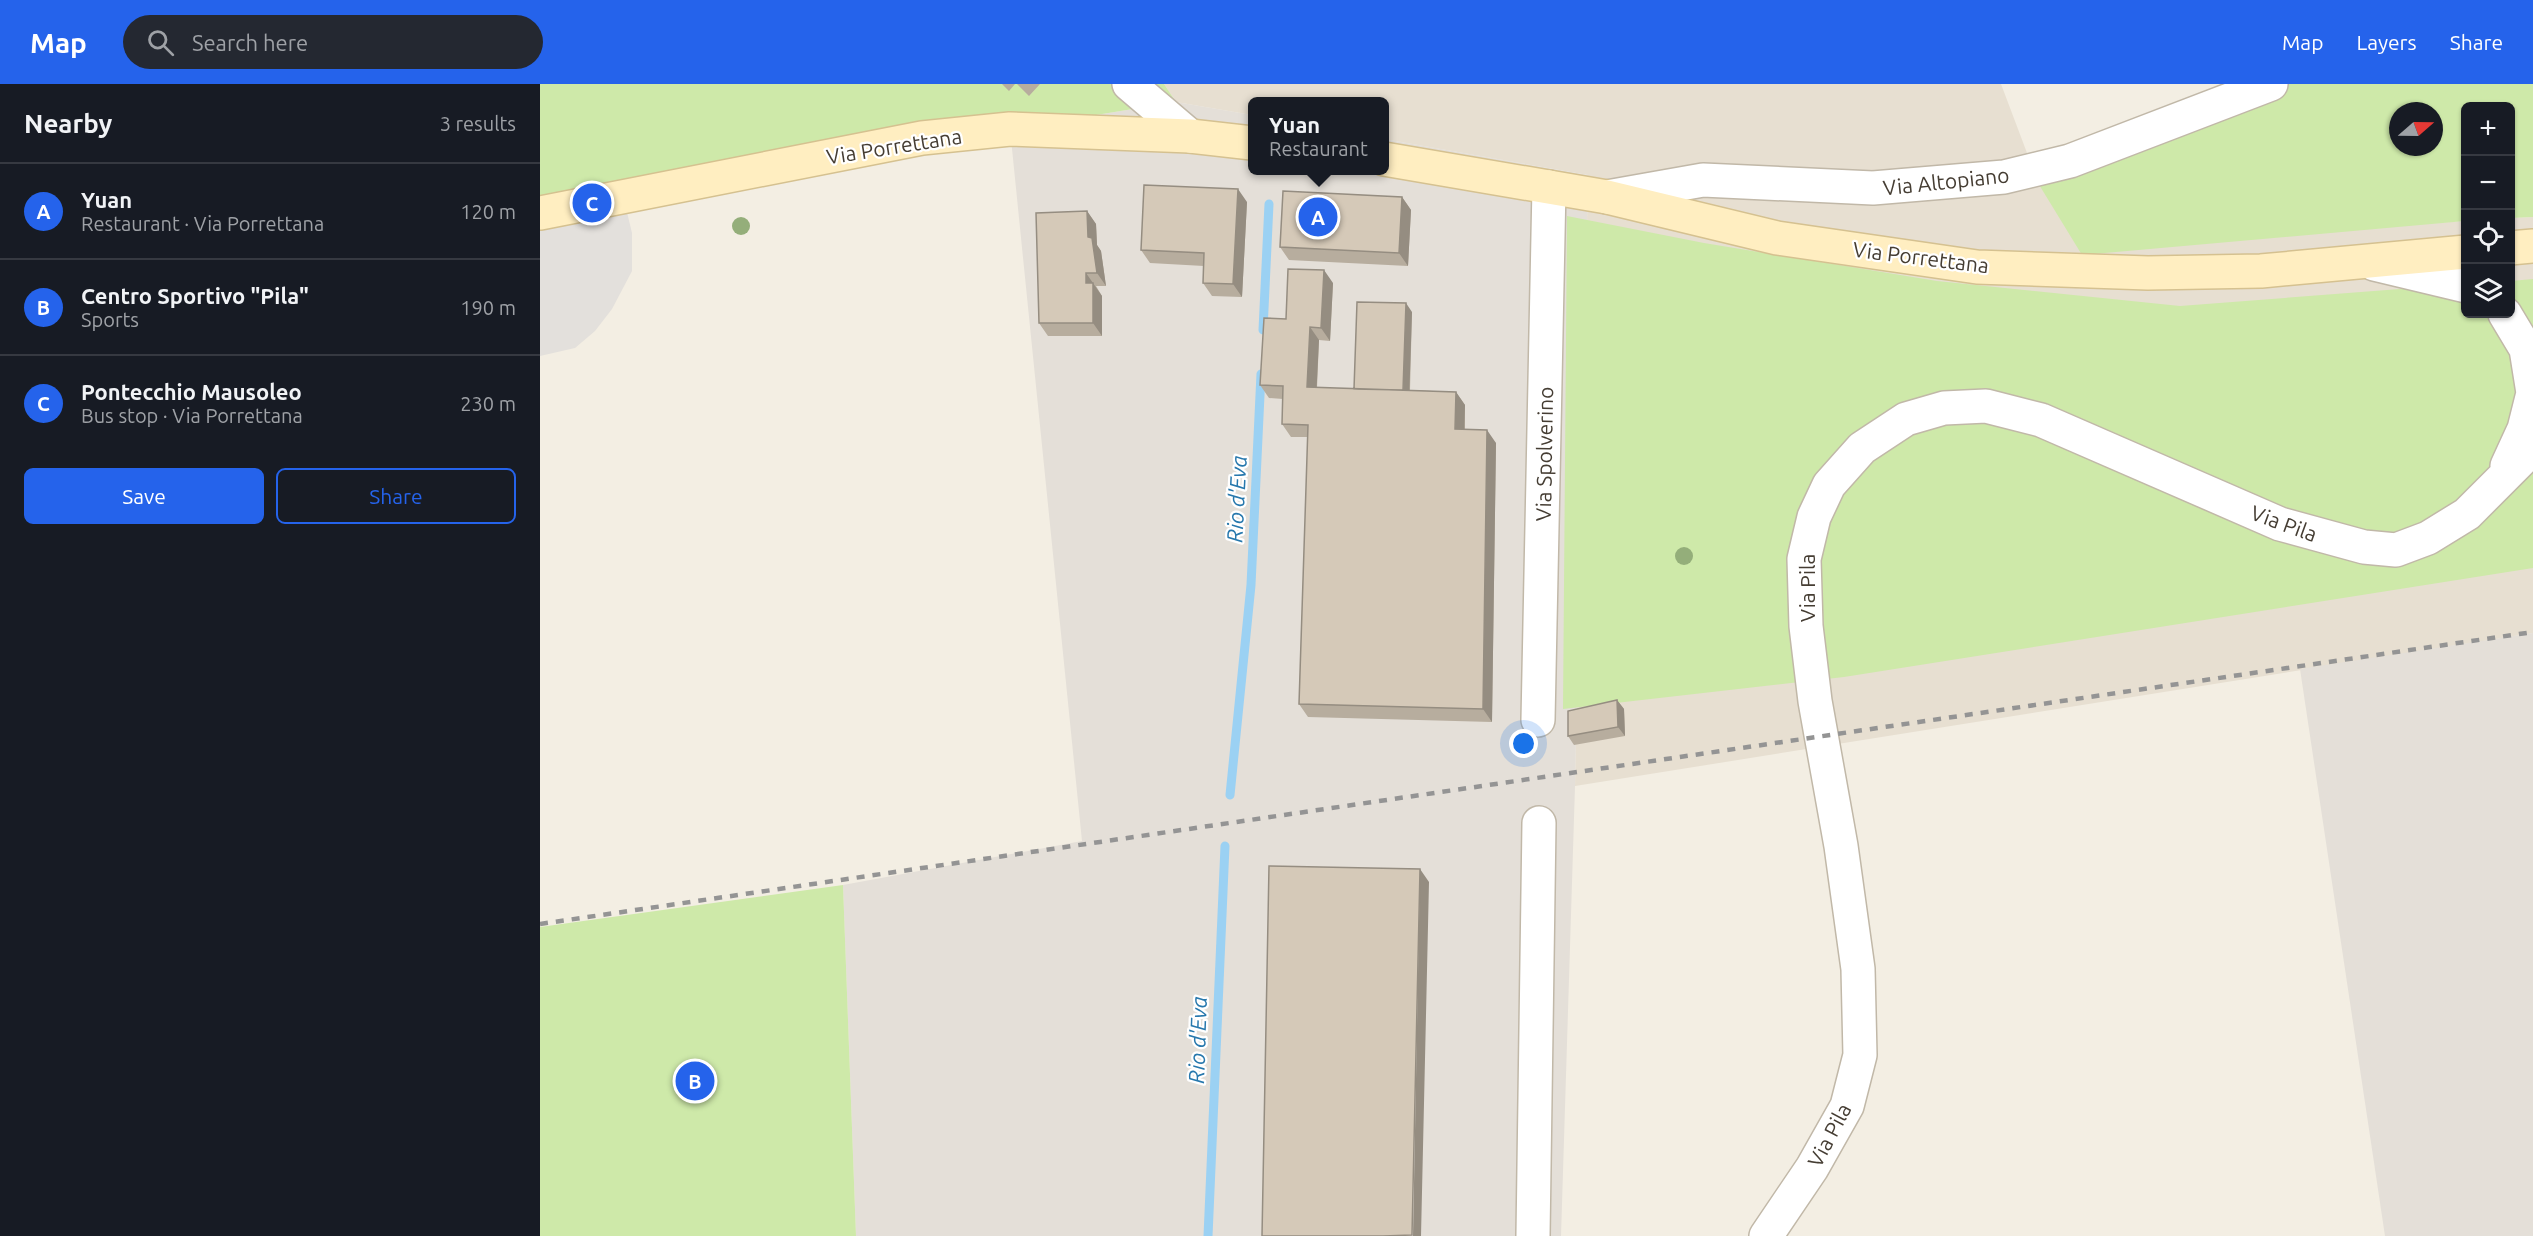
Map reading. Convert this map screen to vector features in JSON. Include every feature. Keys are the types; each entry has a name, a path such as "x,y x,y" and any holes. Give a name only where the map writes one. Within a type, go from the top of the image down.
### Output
{"main road":[{"name":"Via Porrettana","path":"540,213 922,138 1010,129 1190,136 1248,143"},
{"name":"Via Porrettana","path":"1389,160 1607,197 1777,238 1977,267 2148,273 2261,271 2461,252"},
{"path":"2515,248 2533,246"}],"street":[{"path":"1129,84 1190,136"},
{"name":"Via Altopiano","path":"1607,197 1703,180 1873,188 2004,177 2070,161 2271,84"},
{"name":"Via Spolverino","path":"1538,720 1549,187"},
{"path":"2360,261 2461,285"},
{"path":"2502,479 2524,429 2533,393 2526,349 2507,318"},
{"name":"Via Pila","path":"1766,1236 1812,1168 1847,1106 1860,1055 1858,969 1841,846 1815,700 1806,626 1804,559 1814,517 1829,485 1862,448 1906,419 1944,408 1986,406 2041,420 2280,524 2364,547 2396,550 2428,538 2467,514 2533,448"},
{"path":"1533,1236 1539,823"}],"shaded area":[{"path":"1164,84 2001,84 2038,182 2418,224 2461,221 2461,318 2515,318 2515,218 2533,217 2533,633 1575,786 1588,175 1389,140 1389,97 1248,97 1248,114 1176,102"},
{"path":"1176,102 1248,114 1248,175 1389,175 1389,140 1588,175 1575,786 1561,1236 856,1236 843,885 1082,841 1010,129"},
{"path":"623,196 632,233 632,271 612,309 595,331 575,348 540,356 540,213"},
{"path":"2533,633 2533,1236 2385,1236 2300,669"}],"green space":[{"path":"540,84 1164,84 1176,102 1010,129 540,213"},
{"path":"2277,84 2533,84 2533,217 2515,218 2515,102 2461,102 2461,221 2082,255 2038,183"},
{"path":"1567,216 1704,243 1937,281 2180,306 2461,284 2461,318 2515,318 2515,281 2533,279 2533,568 1844,677 1563,709"},
{"path":"843,885 856,1236 540,1236 540,927"}],"building":[{"path":"1144,185 1238,189 1233,284 1203,283 1204,253 1141,250"},
{"path":"1283,191 1402,197 1399,253 1280,247"},
{"path":"1087,211 1088,237 1092,238 1097,273 1086,273 1086,283 1093,283 1093,323 1039,323 1036,213"},
{"path":"1288,269 1324,270 1321,328 1310,327 1307,387 1456,392 1455,429 1487,430 1483,709 1299,704 1308,425 1282,424 1283,386 1260,385 1264,318 1286,319"},
{"path":"1357,302 1406,303 1403,390 1354,389"},
{"path":"1617,700 1618,727 1568,736 1568,711"},
{"path":"1269,866 1420,869 1412,1235 1262,1236"}],"waterway":[{"name":"Rio d'Eva","path":"1263,330 1269,204"},
{"name":"Rio d'Eva","path":"1230,795 1251,585 1261,374"},
{"name":"Rio d'Eva","path":"1208,1236 1225,846"}],"railway":[{"path":"540,924 2533,632"}],"place":[{"name":"Pontecchio Mausoleo","path":"592,203"},
{"name":"Yuan","path":"1318,217"},
{"name":"Centro Sportivo \"Pila\"","path":"695,1081"}]}
